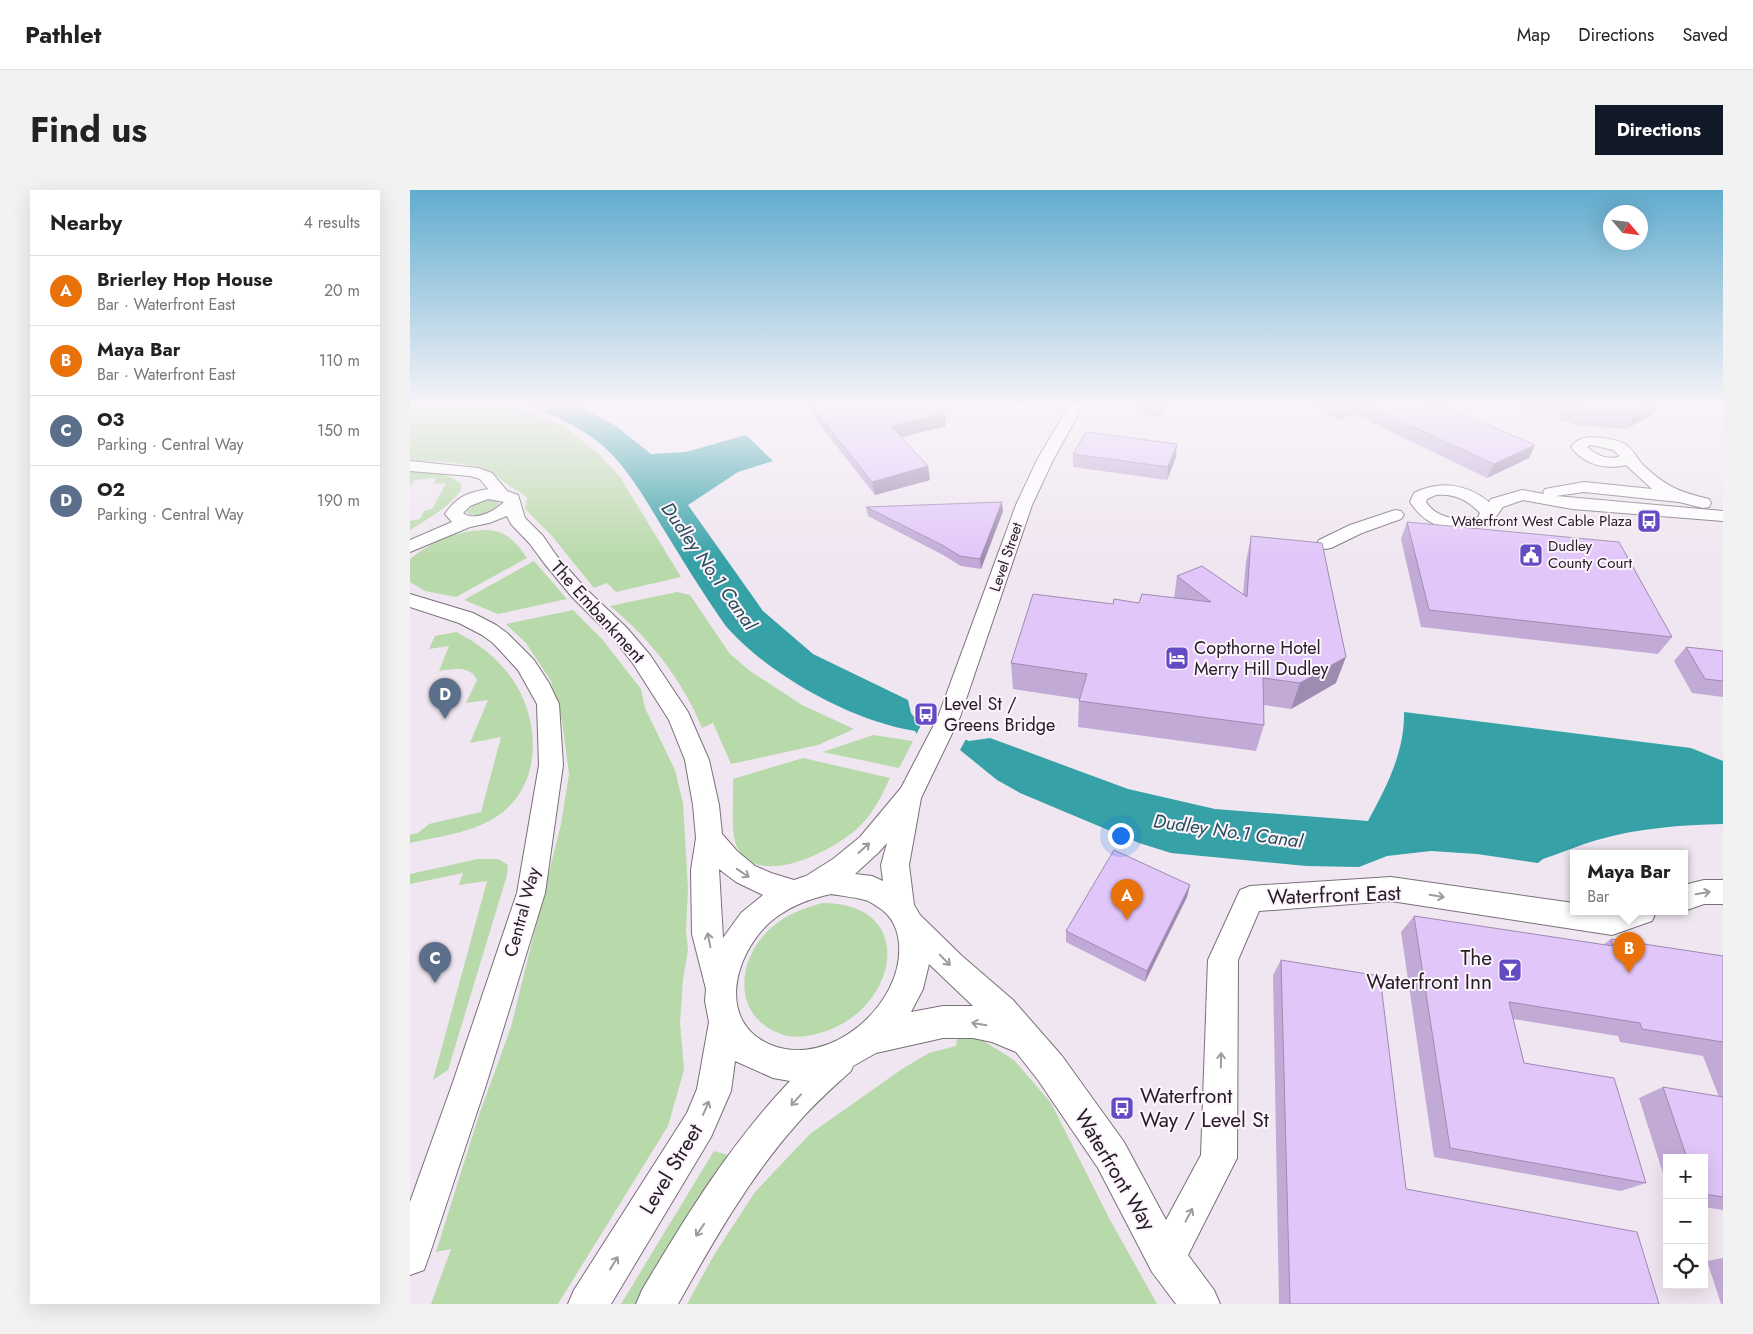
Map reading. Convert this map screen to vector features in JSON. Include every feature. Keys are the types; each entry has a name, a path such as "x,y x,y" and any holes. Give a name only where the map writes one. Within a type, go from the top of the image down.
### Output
{"street":[{"name":"Level Street","path":"910,796 949,716 1024,505 1047,456"},
{"path":"1584,487 1596,476 1589,456"},
{"path":"1627,456 1653,483 1680,497 1720,509"},
{"name":"The Embankment","path":"410,466 472,471 486,476 507,498 517,520 579,593 620,633 642,660 680,718 697,760 706,804 709,838 705,870 707,934 720,987"},
{"name":"The Embankment","path":"435,467 454,472 472,485 471,493 461,505"},
{"path":"1324,544 1356,529 1395,515 1418,502 1420,496 1434,490 1494,495 1522,495 1584,487 1680,497"},
{"path":"1462,492 1480,500 1489,512"},
{"path":"1551,492 1634,497 1720,509"},
{"path":"1395,515 1469,525 1484,521 1497,503 1522,495 1572,504 1707,516 1720,509"},
{"path":"410,540 461,505 477,497 507,498 500,514 437,533 410,547"},
{"path":"1418,502 1421,508 1429,515 1445,522"},
{"path":"461,505 454,514 456,518 514,524 527,530"},
{"name":"Central Way","path":"410,600 466,618 489,630 500,638 526,665 538,683 548,704 551,765 531,893 472,1076 410,1256"},
{"path":"725,1023 720,1006 720,987 725,964 741,934 771,904 844,867 869,845 910,796"},
{"path":"656,1304 694,1239 750,1154 806,1090 887,1023 901,1004 911,983 916,963 915,943 905,916 895,866 910,796"},
{"path":"709,838 740,872 761,883 802,889"},
{"name":"Waterfront Way","path":"802,889 831,882 851,882 878,891 905,916 951,966 1002,1011 1050,1068 1111,1155 1166,1258 1200,1304"},
{"name":"Waterfront East","path":"1166,1258 1219,1158 1223,960 1250,899 1391,889 1612,922 1633,915"},
{"path":"1688,897 1704,892 1723,892"},
{"name":"Waterfront Way","path":"725,1023 738,1044 759,1058 786,1066 815,1064 857,1047 941,1022 959,1020 986,1024 1025,1040"},
{"name":"Level Street","path":"588,1304 698,1125 714,1091 725,1023"}],"green space":[{"path":"410,456 601,456 620,477 681,577 616,592 607,583 594,588 552,536 525,509 527,498 523,494 510,487 494,474 470,465 450,462 410,461"},
{"path":"410,472 443,474 455,479 462,488 452,501 410,530 410,521 420,519 424,511 432,509 446,483 433,484 436,478 414,480 410,487"},
{"path":"496,500 500,505 485,514 468,514 467,511 475,503"},
{"path":"488,530 501,533 511,539 527,558 456,597 425,591 410,582 410,559 428,546 456,534"},
{"path":"534,561 567,599 498,614 464,600"},
{"path":"677,592 690,595 730,654 750,671 802,705 854,729 818,745 731,764 713,723 702,728 685,693 664,661 638,632 610,606"},
{"path":"573,610 602,639 641,689 645,708 675,770 683,803 688,889 686,930 688,950 683,980 680,1023 684,1070 668,1126 558,1304 431,1304 451,1249 436,1252 479,1115 511,1027 561,824 569,774 562,721 551,681 526,643 506,624"},
{"path":"456,632 492,656 507,672 519,690 526,706 533,739 529,771 524,786 515,800 493,819 471,829 410,843 410,835 418,833 429,824 481,812 501,737 470,743 488,700 466,703 477,680 474,675 461,669 439,671 449,646 429,649 435,636"},
{"path":"873,735 913,741 899,768 823,752"},
{"path":"803,758 890,778 865,821 834,845 798,862 779,866 762,866 747,860 737,847 735,841 733,779"},
{"path":"478,859 498,859 508,865 507,875 448,1070 433,1080 487,881 459,885 463,873 410,884 410,874"},
{"path":"822,903 853,908 874,920 885,939 887,960 881,983 867,1004 846,1021 820,1033 799,1037 787,1036 769,1028 756,1017 748,1004 744,989 745,973 750,957 759,941 771,928 801,910"},
{"path":"958,1034 982,1040 1014,1060 1051,1103 1109,1218 1157,1304 687,1304 714,1255 755,1192 810,1134 902,1069 929,1053 956,1046"},
{"path":"714,1151 728,1155 710,1181 635,1304 621,1304"}],"water":[{"name":"Dudley No.1 Canal","path":"613,456 768,456 773,461 738,472 688,505 763,611 813,654 908,700 911,713 917,721 969,741 990,738 1128,789 1215,809 1368,821 1394,768 1404,726 1404,712 1691,748 1723,761 1723,824 1675,826 1612,836 1584,844 1543,859 1538,863 1477,854 1431,851 1387,856 1359,867 1306,866 1171,853 1139,843 1020,793 997,780 960,750 919,738 915,731 890,726 838,706 812,693 763,661 725,625 641,493"}],"pier":[{"path":"923,721 967,737 959,752 917,739 915,737"}],"building":[{"path":"851,456 919,456 928,466 872,482"},
{"path":"1088,456 1172,456 1168,467"},
{"path":"1477,456 1511,456 1494,464"},
{"path":"1002,502 980,559 960,556 866,507"},
{"path":"1407,522 1619,542 1672,637 1429,610"},
{"name":"Copthorne Hotel Merry Hill Dudley","path":"1251,536 1322,543 1346,657 1300,683 1263,678 1264,725 1079,701 1087,674 1011,663 1033,594 1113,604 1114,599 1139,603 1142,594 1211,602 1177,576 1202,566 1247,597"},
{"path":"1686,647 1723,651 1723,681 1705,679"},
{"path":"1114,850 1190,885 1147,971 1066,931"},
{"path":"1414,916 1613,946 1611,939 1723,956 1723,1042 1642,1029 1640,1023 1509,1002 1524,1063 1614,1078 1646,1183 1450,1148"},
{"path":"1281,960 1380,976 1406,1189 1637,1232 1659,1304 1290,1304"},
{"path":"1663,1087 1723,1097 1723,1197 1708,1195 1708,1154 1686,1154"}],"place":[{"name":"Waterfront West Cable Plaza","path":"1649,521"},
{"name":"Dudley County Court","path":"1531,555"},
{"name":"Copthorne Hotel Merry Hill Dudley","path":"1177,658"},
{"name":"Level St / Greens Bridge","path":"926,714"},
{"name":"O2","path":"445,719"},
{"name":"Brierley Hop House","path":"1127,920"},
{"name":"The Waterfront Inn","path":"1510,970"},
{"name":"Maya Bar","path":"1629,973"},
{"name":"O3","path":"435,983"},
{"name":"Waterfront Way / Level St","path":"1122,1108"}]}
